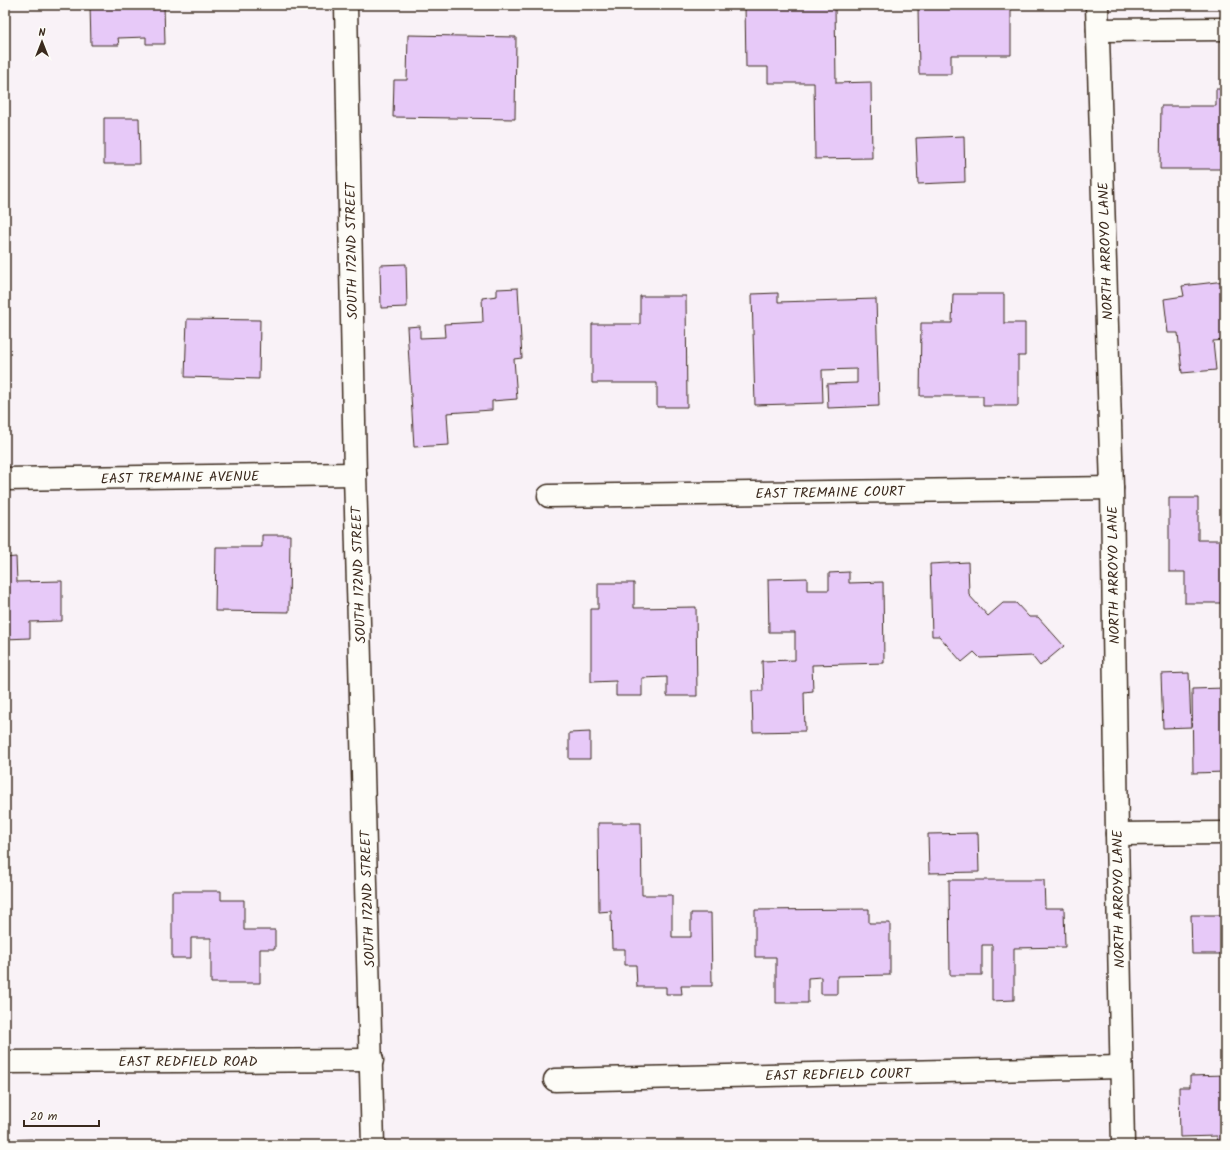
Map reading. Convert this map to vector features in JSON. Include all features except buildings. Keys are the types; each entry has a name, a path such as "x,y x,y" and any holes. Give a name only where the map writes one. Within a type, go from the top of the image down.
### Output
{"street":[{"name":"SOUTH 172ND STREET","path":"346,5 355,474 372,1060 373,1145"},
{"name":"NORTH ARROYO LANE","path":"1097,5 1112,488 1116,834 1123,1145"},
{"path":"1098,30 1225,29"},
{"name":"EAST TREMAINE AVENUE","path":"5,479 355,474"},
{"name":"EAST TREMAINE COURT","path":"549,496 1112,488"},
{"path":"1116,834 1225,833"},
{"name":"EAST REDFIELD ROAD","path":"5,1062 372,1060"},
{"name":"EAST REDFIELD COURT","path":"555,1080 1121,1067"}]}
